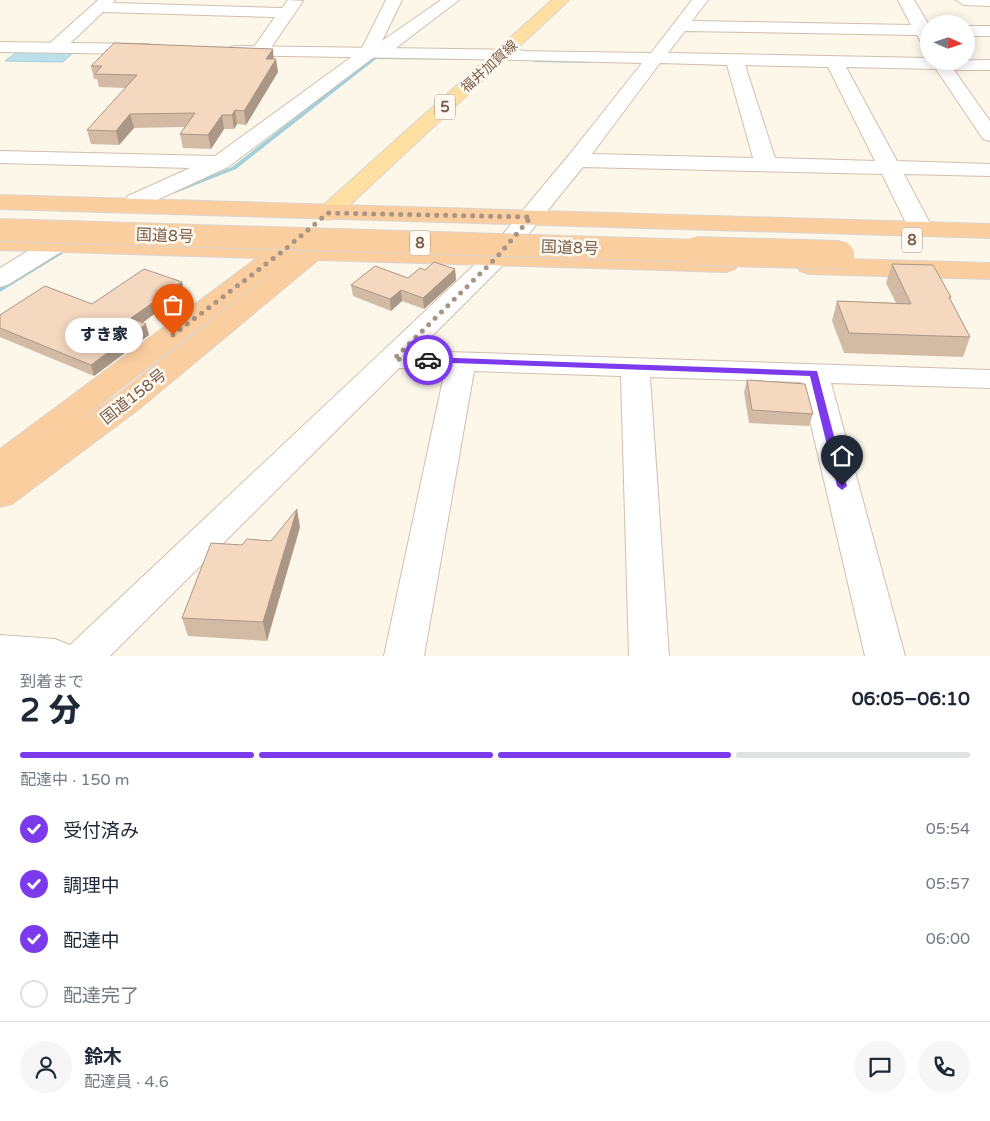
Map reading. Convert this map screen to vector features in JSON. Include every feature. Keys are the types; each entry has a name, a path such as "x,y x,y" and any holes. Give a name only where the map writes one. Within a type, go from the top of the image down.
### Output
{"highway":[{"path":"0,202 990,231"},
{"name":"国道158号","path":"0,466 283,251 341,213"},
{"name":"国道158号","path":"0,495 128,402 312,252 341,213"},
{"name":"国道8号","path":"0,214 837,246 990,259"},
{"name":"国道8号","path":"0,230 837,246 990,242"},
{"path":"0,243 990,271"}],"main road":[{"name":"福井加賀線","path":"341,213 511,55 561,0"},
{"name":"福井加賀線","path":"341,213 511,55 578,0"}],"street":[{"path":"368,53 394,0"},
{"path":"130,206 136,201 220,162 368,53 390,44 451,0"},
{"path":"84,656 394,359 497,257 656,60 700,0"},
{"path":"906,0 920,23"},
{"path":"964,0 990,1"},
{"path":"55,48 104,3 292,6"},
{"path":"260,51 292,6"},
{"path":"382,25 414,26"},
{"path":"681,26 920,34"},
{"path":"975,31 990,31"},
{"path":"0,47 162,50"},
{"path":"221,51 511,55 656,60 920,63"},
{"path":"735,61 766,165"},
{"path":"835,63 921,229"},
{"path":"975,64 990,65"},
{"path":"945,70 990,135"},
{"path":"0,157 220,162"},
{"path":"577,160 990,170"},
{"path":"0,279 56,245"},
{"path":"394,359 990,379"},
{"path":"404,656 461,361"},
{"path":"635,367 649,656"},
{"path":"814,373 885,656"},
{"path":"0,652 55,656"}],"water":[{"path":"18,51 74,52 63,62 5,61"}],"building":[{"path":"114,43 273,49 266,59 276,59 244,111 235,110 232,115 222,115 208,135 180,134 195,113 130,114 116,131 87,130 137,75 95,74 102,66 91,66"},
{"path":"434,262 455,269 423,298 401,290 390,299 351,285 375,266 408,278 420,268 425,270"},
{"path":"892,264 933,265 970,337 849,333 837,301 911,304"},
{"path":"144,269 182,282 131,318 146,324 91,365 0,328 0,315 45,286 92,304"},
{"path":"747,380 805,384 813,414 752,410"},
{"path":"297,509 263,622 182,618 211,543 242,545 247,539 271,541"}],"waterway":[{"path":"173,192 234,168 375,58 478,59"},
{"path":"535,61 590,62"},
{"path":"0,290 60,253"}],"way so far":[{"path":"173,335 283,251 328,213 531,217 497,257 394,359 428,360"}],"place":[{"name":"すき家","path":"173,335"}],"route":[{"path":"428,360 814,373 842,486"}]}
